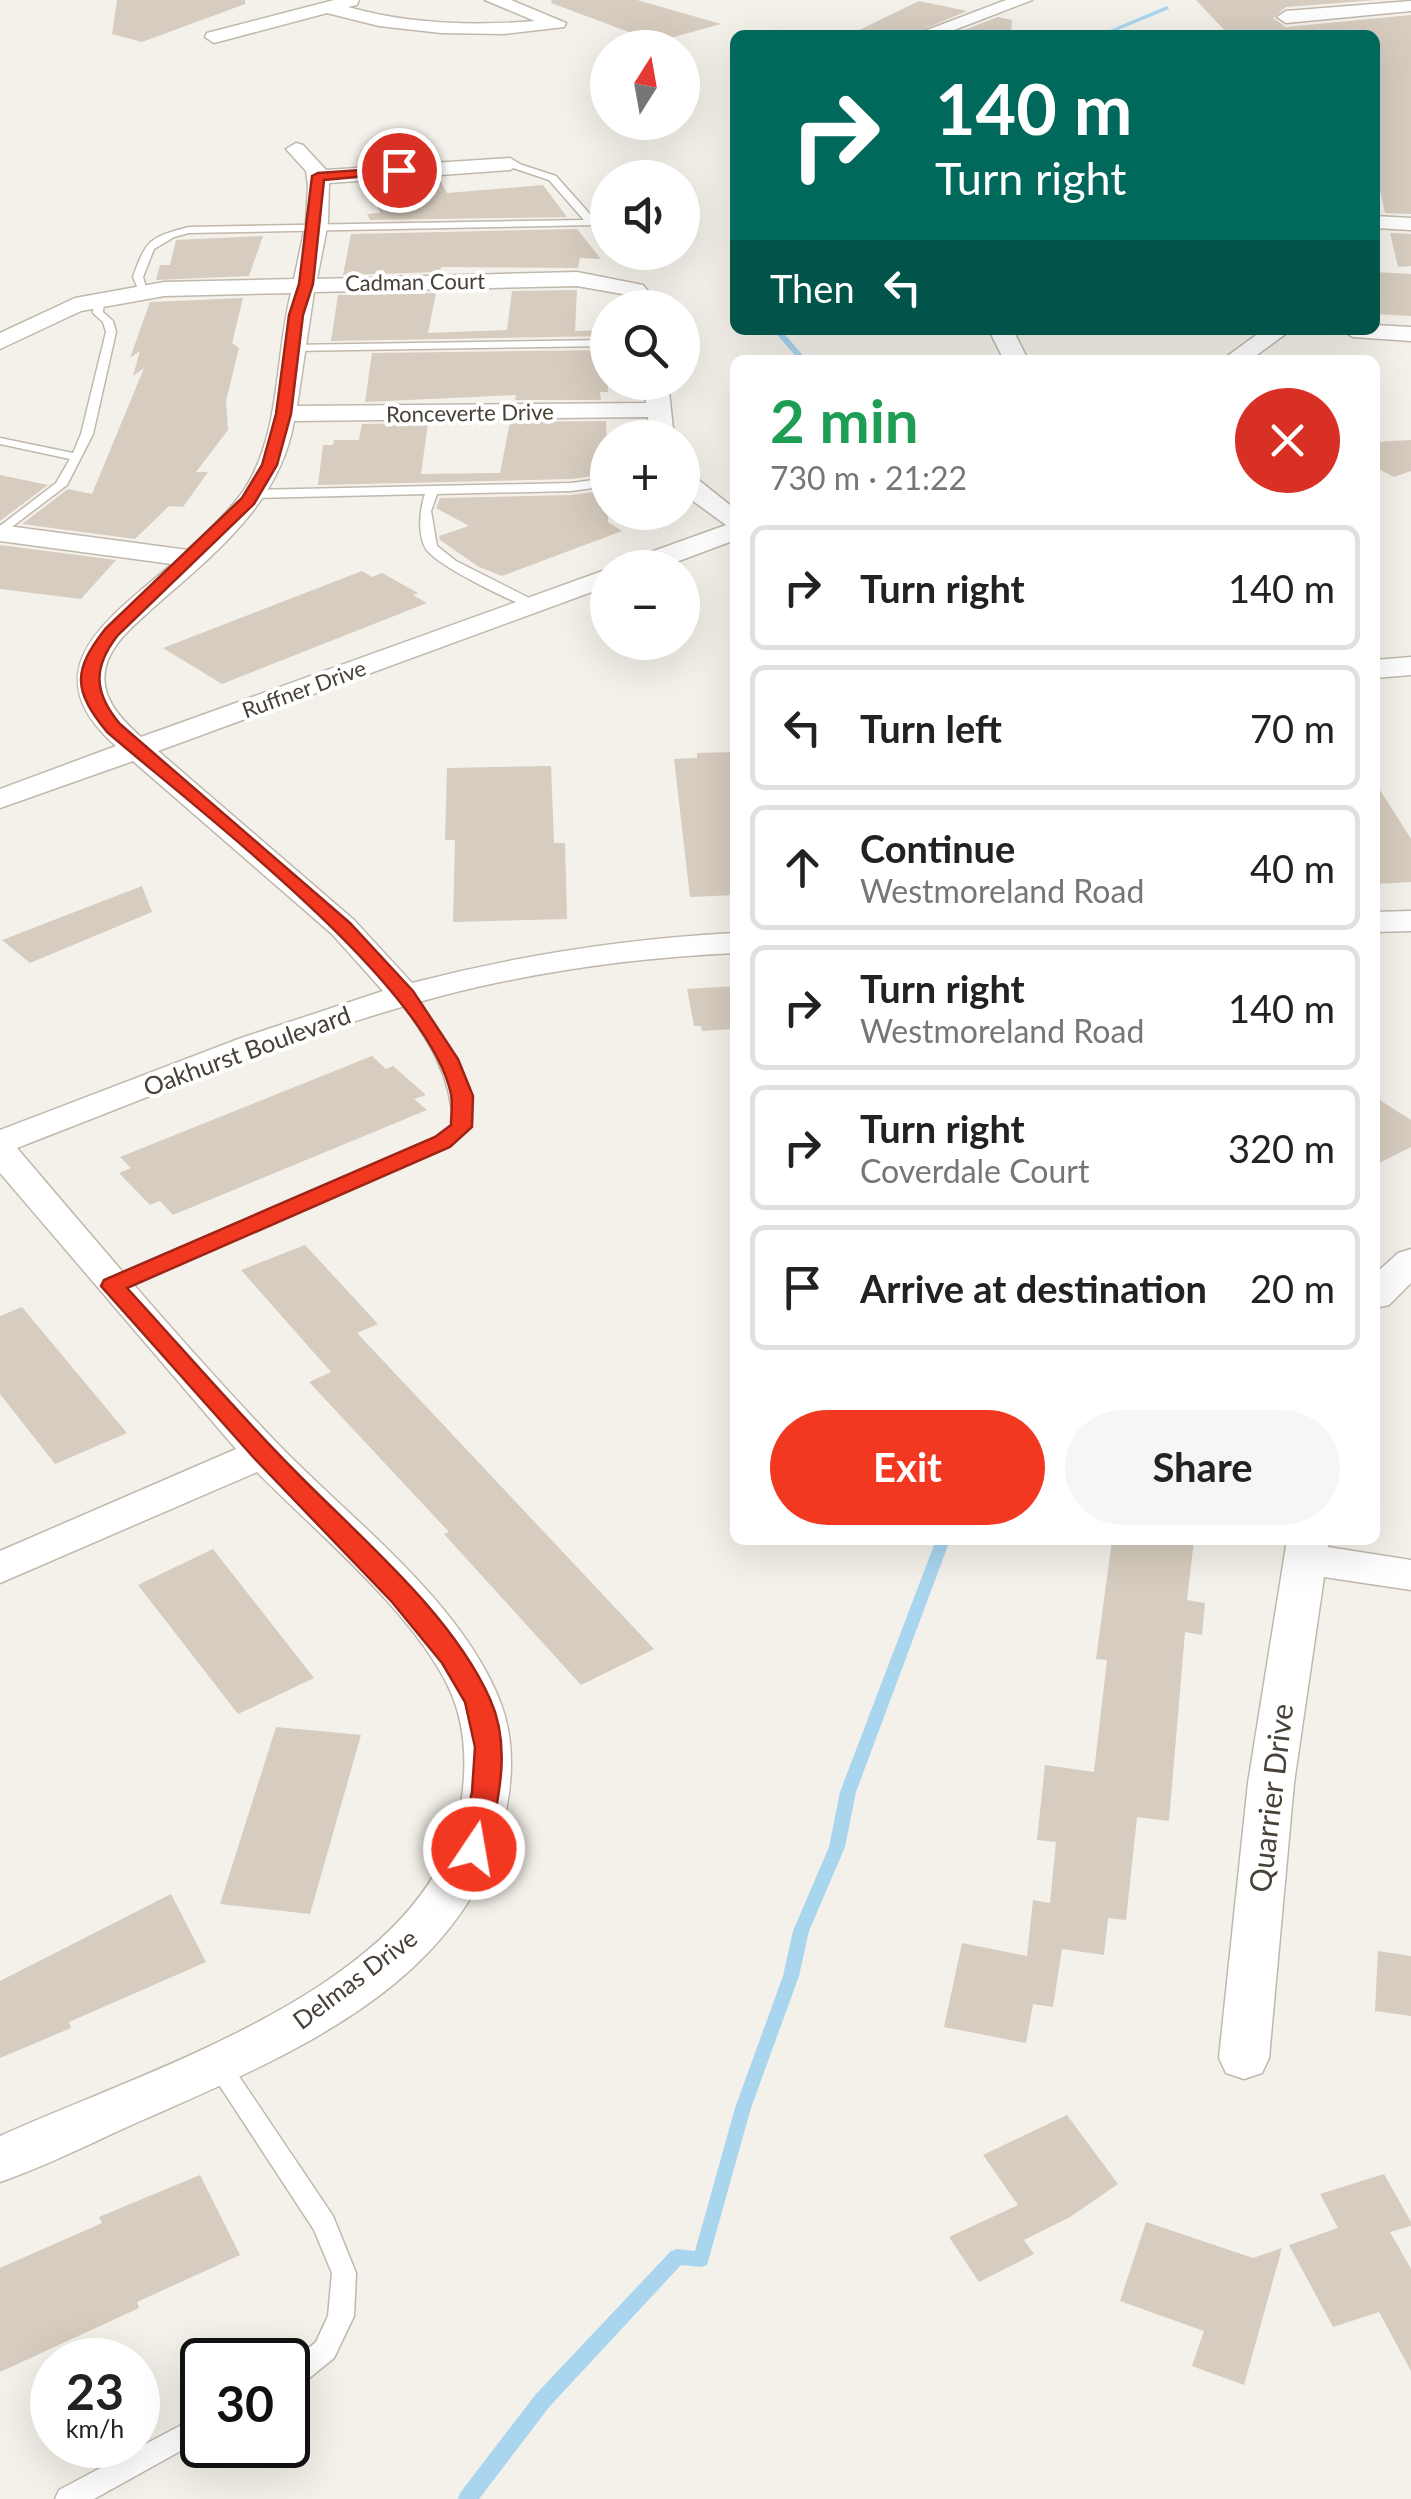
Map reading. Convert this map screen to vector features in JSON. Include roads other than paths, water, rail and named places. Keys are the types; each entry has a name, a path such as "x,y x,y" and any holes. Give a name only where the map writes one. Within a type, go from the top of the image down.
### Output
{"street":[{"path":"214,37 354,0"},
{"path":"327,7 351,16 476,29 530,28 557,22 494,0"},
{"path":"937,30 1023,0"},
{"path":"1299,30 1280,13 1411,6"},
{"path":"296,149 312,162 318,176 314,227 283,414 270,465 253,494 112,632 96,652 89,674 96,707 343,927 406,995"},
{"path":"318,176 510,164"},
{"path":"1380,222 1411,224"},
{"name":"Cadman Court","path":"0,342 50,315 98,300 144,292 306,284 577,279 634,290"},
{"path":"1380,332 1411,334"},
{"path":"1242,355 1272,335"},
{"path":"656,400 658,420"},
{"name":"Ronceverte Drive","path":"283,414 656,410"},
{"path":"700,495 730,517"},
{"path":"681,550 730,532"},
{"path":"0,533 191,558"},
{"name":"Ruffner Drive","path":"0,799 590,584"},
{"path":"1380,669 1411,666"},
{"path":"1380,922 1411,921"},
{"name":"Oakhurst Boulevard","path":"0,1146 323,1021 406,995 557,961 730,942"},
{"name":"Delmas Drive","path":"0,1146 112,1286 262,1452 402,1596 452,1656 478,1702 488,1747 486,1792 474,1849 459,1882 426,1924 395,1954 276,2038 0,2160"},
{"path":"1380,1291 1411,1261"},
{"path":"0,1568 262,1452"},
{"path":"1306,1550 1411,1575"},
{"name":"Quarrier Drive","path":"1244,2058 1271,1782 1306,1550"}],"lane":[{"path":"144,292 138,277 148,247 170,235 210,229 592,223 569,198 562,181 510,164"},
{"path":"0,533 61,485 87,434 111,332 108,321 98,314 98,300"},
{"path":"291,348 590,343"},
{"path":"0,441 76,458"},
{"path":"253,494 590,484"},
{"path":"432,490 425,511 431,547 452,564 532,605"},
{"path":"112,1286 424,1150 461,1127 463,1096 448,1059 406,995"},
{"path":"218,2064 324,2224 344,2273 341,2316 325,2350 310,2362"},
{"path":"68,2499 180,2438"}],"waterway":[{"path":"1113,30 1167,8"},
{"path":"781,335 799,355"},
{"path":"467,2499 543,2400 677,2257 701,2259 743,2108 791,1976 801,1931 837,1847 848,1792 941,1545"}]}
